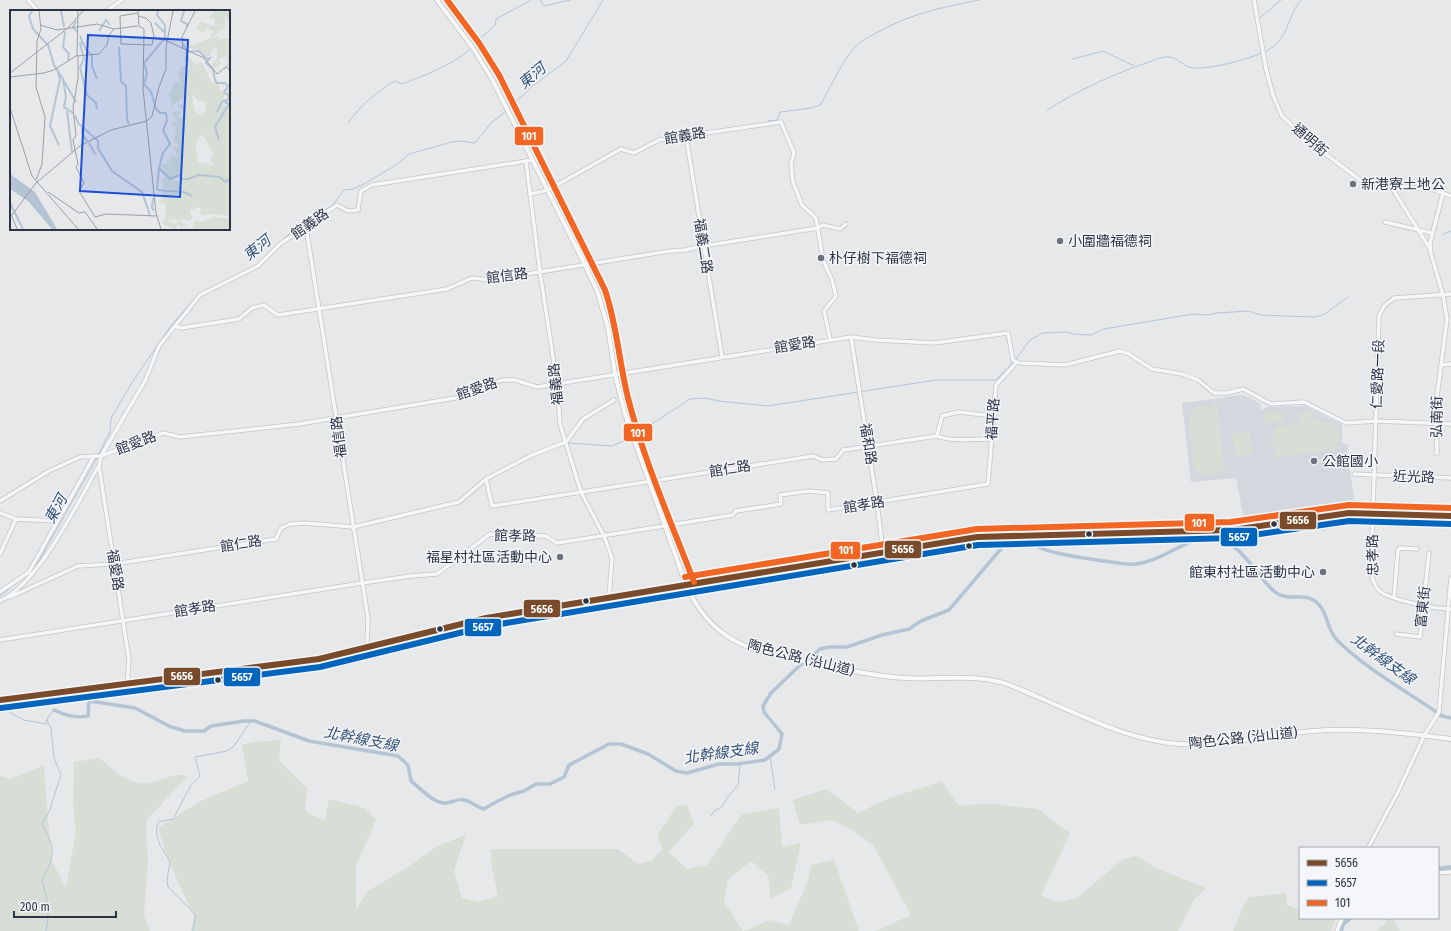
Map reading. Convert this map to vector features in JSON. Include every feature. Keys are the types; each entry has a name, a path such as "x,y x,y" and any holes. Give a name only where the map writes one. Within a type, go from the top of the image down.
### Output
{"main road":[{"name":"陶色公路 (沿山道)","path":"437,0 475,50 507,107 586,265 602,305 608,328 615,374 625,414 686,585 694,601 707,619 728,636 764,652 890,677 960,678 999,681 1117,730 1143,738 1169,743 1208,743 1314,731 1349,729 1451,739"},
{"path":"0,700 319,659 486,618 977,537 1232,530 1349,513 1451,516"}],"street":[{"path":"28,0 37,10"},
{"path":"107,10 122,0"},
{"name":"通明街","path":"1254,0 1263,52 1273,95 1282,116 1312,144 1354,177 1363,182 1391,186 1414,187 1451,196"},
{"name":"館義路","path":"530,194 548,190 621,149 634,153 659,140 781,122 794,154 791,164 793,182 802,205 816,218 818,228"},
{"name":"福義二路","path":"686,136 722,356"},
{"name":"館義路","path":"101,456 145,381 159,346 200,295 258,266 280,244 336,205 348,211 358,210 360,191 372,185 533,160"},
{"name":"福義路","path":"526,161 540,272 557,383 560,424 581,492 604,536 612,558 609,598"},
{"path":"1391,186 1430,249"},
{"name":"弘南街","path":"1437,454 1436,423 1447,319 1443,295 1430,249 1432,233 1443,193"},
{"path":"1385,222 1432,233"},
{"name":"館信路","path":"175,326 182,328 239,319 252,308 264,305 278,315 447,289 472,278 490,280 685,250 818,228 823,225 840,229 846,224"},
{"name":"福信路","path":"306,227 368,618 367,647"},
{"path":"818,228 823,260 832,280 836,296 824,311 830,340"},
{"name":"仁愛路一段","path":"1373,514 1379,316 1388,301 1394,298 1451,294"},
{"name":"館愛路","path":"0,501 49,471 80,457 101,456 163,433 180,437 299,424 461,397 502,380 515,380 537,386 851,337 876,340 934,342 1008,333 1013,360 1017,362"},
{"name":"福和路","path":"851,337 877,503 883,552"},
{"path":"1017,362 1065,365 1120,352 1129,354 1152,369 1182,374 1198,380 1214,393 1227,393 1243,389 1271,404 1304,402 1346,423 1376,421 1451,424"},
{"name":"福平路","path":"988,484 996,385 1017,362"},
{"path":"1441,365 1451,364"},
{"path":"566,442 583,419 614,400"},
{"path":"937,436 942,416 958,412 994,416"},
{"name":"館仁路","path":"486,479 492,506 813,456 822,460 836,459 843,450 937,436 947,440 961,438 992,439"},
{"name":"館仁路","path":"0,601 78,566 114,564 276,538 281,528 290,524 305,523 353,527 459,502 486,479 532,454 566,442"},
{"path":"0,592 29,572 94,456"},
{"name":"福愛路","path":"101,456 99,466 129,660 127,684"},
{"path":"10,597 43,563 99,466"},
{"name":"近光路","path":"1354,474 1451,478"},
{"name":"館孝路","path":"0,640 362,583 437,574 490,534 546,536 557,543 733,515 736,511 781,504 780,495 809,492 828,493 828,510 988,484"},
{"path":"0,513 16,519 57,521"},
{"name":"忠孝路","path":"1373,514 1372,580 1380,590 1394,597 1424,605 1449,608"},
{"path":"0,554 16,519"},
{"path":"1394,597 1398,550 1400,548 1417,549"},
{"name":"富東街","path":"1396,634 1420,637 1429,552"},
{"path":"1369,847 1398,792 1424,736 1439,712 1451,578"},
{"path":"1439,873 1451,872"},
{"path":"1337,931 1342,919"}],"shaded area":[{"path":"1243,395 1260,403 1261,411 1267,407 1305,406 1342,425 1342,443 1349,445 1347,453 1355,503 1352,509 1286,517 1245,524 1236,478 1191,482 1182,403"},
{"path":"1217,403 1225,472 1221,472 1220,469 1209,475 1198,471 1193,464 1189,416 1193,410 1199,406 1206,406 1213,409 1213,404"},
{"path":"1282,412 1283,422 1265,423 1265,413"},
{"path":"1313,412 1314,420 1312,421 1324,421 1338,428 1340,432 1336,445 1341,445 1342,448 1274,458 1273,453 1276,453 1270,442 1273,432 1280,427 1299,423 1298,414"},
{"path":"1250,431 1253,454 1236,457 1232,434"},
{"path":"1344,517 1341,521 1322,532 1321,519"},
{"path":"281,740 279,760 307,788 305,811 325,821 329,799 365,808 376,820 356,866 356,909 368,891 408,867 439,845 466,835 454,870 462,898 479,902 498,896 491,862 491,849 618,849 638,864 652,860 662,849 658,834 676,807 687,804 694,824 669,852 687,869 707,865 742,814 779,808 782,847 801,843 791,888 771,899 768,875 751,861 728,880 724,902 743,931 191,931 194,917 167,858 158,828 199,802 248,781 242,745 253,742"},
{"path":"99,758 120,775 134,782 150,783 176,775 187,776 146,821 148,861 144,915 150,931 0,931 0,776 10,779 44,766 51,859 66,888 76,831 73,804 74,762"},
{"path":"942,781 958,805 992,804 1038,809 1070,833 1041,896 1059,902 1077,898 1123,859 1136,856 1159,869 1206,888 1194,900 1178,931 875,931 911,915 873,845 850,829 831,820 800,825 793,800 826,789 858,813 887,799"},
{"path":"834,860 859,931 744,931 770,920 789,925 808,881 811,865"},
{"path":"1286,893 1287,905 1299,910 1299,919 1336,919 1331,931 1233,931 1242,909 1249,897"},
{"path":"1385,919 1393,919 1400,931 1375,931 1386,923"}],"waterway":[{"path":"473,45 495,25 496,19 531,0"},
{"path":"540,0 544,6 570,0"},
{"name":"東河","path":"508,109 534,85 566,61 603,0"},
{"path":"768,121 777,120 780,112 811,108 820,105 846,58 861,41 903,20 939,9 979,0"},
{"path":"1261,17 1281,0"},
{"path":"1264,52 1272,47 1283,35 1292,14 1301,0"},
{"path":"348,123 375,94 388,85 395,81 402,84 439,69 465,54 471,48"},
{"path":"1073,59 1103,51 1134,66"},
{"path":"1047,110 1096,83 1162,58 1172,57 1190,68 1201,68 1228,64 1262,53"},
{"name":"東河","path":"199,294 256,265 290,233 333,205 344,190 353,189 366,183 396,165 409,154 452,142 462,141 475,143 491,123 506,111"},
{"path":"1443,234 1451,231"},
{"path":"1016,359 1029,341 1042,333 1068,332 1073,334 1091,335 1104,329 1193,314 1208,315 1248,311 1261,315 1314,317 1323,315 1348,297"},
{"name":"東河","path":"98,455 110,432 111,418 133,381 170,327 195,298"},
{"path":"635,435 690,399 705,398 719,401 768,406 936,380 996,380 1014,361"},
{"path":"992,411 994,388"},
{"path":"569,443 612,446 632,437"},
{"name":"東河","path":"31,571 39,561 97,458"},
{"name":"北幹線支線","path":"54,710 71,716 88,716 89,701 135,708 171,727 185,731 204,731 211,726 244,721 255,721 309,741 398,756 408,765 411,781 432,798 441,803 464,800 484,809 510,795 524,791 536,784 550,784 564,777 569,765 609,744 621,744 648,754 676,771 687,773 719,764 737,764 765,760 779,749 782,734 764,712 763,706 771,693 796,669 820,649 829,647 847,647 882,635 909,629 921,621 949,610 1005,544 1020,541 1029,543 1047,551 1065,555 1126,564 1138,564 1162,556 1195,540 1205,537 1213,537 1223,540 1240,552 1275,592 1280,595 1305,597 1315,601 1325,614 1333,636 1349,651 1374,671 1442,716 1451,718"},
{"name":"東河","path":"0,596 29,573"},
{"path":"0,707 24,720 46,724 48,717 54,710"},
{"path":"46,931 48,906 42,881 51,858 52,846 42,824 49,812 61,775 54,758 51,728 47,720"},
{"path":"193,931 196,915 168,887 167,881 170,861 157,838 158,822 173,819 190,787 200,776 195,757 227,751 234,746 251,721"},
{"path":"770,756 775,789"},
{"path":"711,816 714,811 722,807 727,798 738,785 740,764"},
{"path":"1439,870 1451,868"},
{"path":"1340,931 1342,924 1348,919"}],"transit line":[{"name":"101","path":"447,0 479,43 499,75 605,290 634,422 658,491 694,582"},
{"name":"101","path":"685,577 977,529 1231,522 1349,505 1451,508"},
{"name":"5656","path":"0,700 319,659 486,618 977,537 1232,530 1349,513 1451,516"},
{"name":"5657","path":"1,708 320,667 488,626 978,545 1232,538 1349,521 1451,524"}],"place":[{"name":"新港寮土地公","path":"1353,184"},
{"name":"小圍牆福德祠","path":"1060,241"},
{"name":"朴仔樹下福德祠","path":"821,258"},
{"name":"公館國小","path":"1314,461"},
{"name":"福星村社區活動中心","path":"560,557"},
{"name":"館東村社區活動中心","path":"1323,572"}]}
